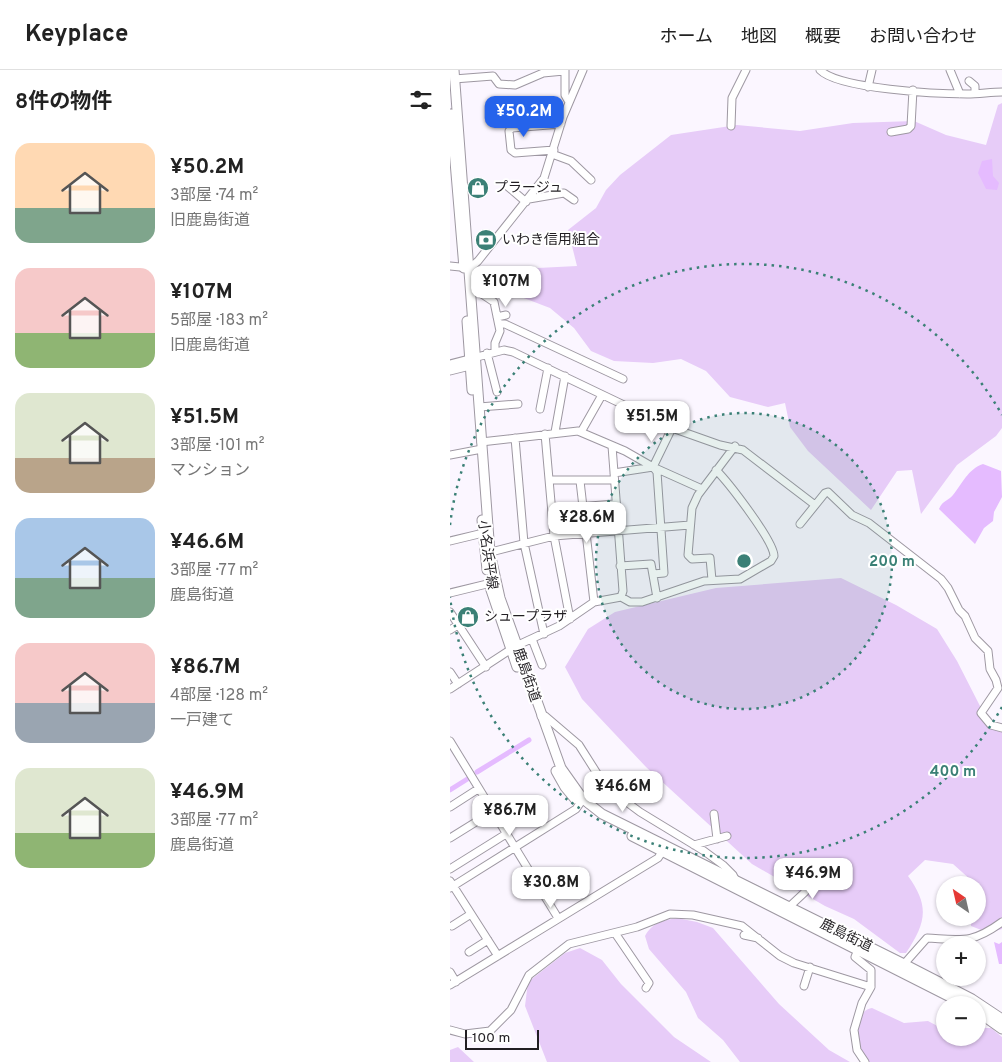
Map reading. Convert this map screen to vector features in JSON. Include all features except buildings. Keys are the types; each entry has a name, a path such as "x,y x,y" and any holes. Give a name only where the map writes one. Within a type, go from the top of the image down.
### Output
{"main road":[{"path":"454,75 467,268 470,286 471,360 478,407 480,447"},
{"name":"小名浜平線","path":"450,92 452,176 467,268 471,360 480,447 487,553 492,583 557,773 565,787 604,820 948,996"},
{"name":"鹿島街道","path":"513,648 561,768 583,802"},
{"name":"鹿島街道","path":"664,849 734,880 904,964 972,999 1002,1019"},
{"path":"986,1018 1002,1029"}],"street":[{"path":"450,266 467,268 478,261 528,201 544,178 561,124 583,70"},
{"path":"730,126 732,98 746,70"},
{"path":"820,70 826,75 868,86 960,94 1002,92"},
{"path":"868,86 872,70"},
{"path":"950,70 960,94"},
{"path":"454,75 493,76 499,84 515,85 543,73 565,71 565,95 569,102"},
{"path":"969,80 975,86 974,93"},
{"path":"892,132 908,129 911,126 913,90"},
{"path":"561,124 512,128 509,131 511,150 516,154 553,152 571,161 592,180"},
{"path":"506,185 528,201 564,193 574,200"},
{"path":"470,286 493,301 500,331 495,343 495,352"},
{"path":"498,321 506,315"},
{"path":"498,321 623,379"},
{"path":"450,371 486,353 504,350 513,352 672,428 720,445 735,446 814,505"},
{"path":"486,353 497,392"},
{"path":"450,364 471,360"},
{"path":"540,409 548,368"},
{"path":"555,432 565,376"},
{"path":"581,432 602,395"},
{"path":"478,407 518,404"},
{"path":"653,467 672,428"},
{"path":"450,455 515,438 555,432 581,432 702,489"},
{"path":"545,434 554,536 570,619"},
{"path":"515,438 524,543 544,634"},
{"path":"612,446 623,591 621,597"},
{"path":"712,580 710,558 692,559 688,555 692,508 702,489 735,446"},
{"path":"550,480 580,481 653,467"},
{"path":"653,467 657,472 664,573 653,574"},
{"path":"450,672 453,686 513,648 544,634 570,619 594,602 621,597 630,602 656,598 704,581 740,579 771,561 774,556 772,546 742,501 716,470"},
{"path":"580,481 594,602"},
{"path":"800,524 824,493 830,493 852,515 869,523 941,579 948,588 975,638 988,651 990,669 998,684 997,692 981,714 991,725 1002,728"},
{"path":"552,508 616,504"},
{"path":"487,553 554,536 690,524"},
{"path":"450,541 479,534"},
{"path":"620,566 651,564 656,598"},
{"path":"450,593 492,583"},
{"path":"450,612 486,666"},
{"path":"450,630 458,625"},
{"path":"532,638 542,665"},
{"path":"540,716 545,716 579,745 609,789 640,812 723,865 733,875 734,880"},
{"path":"450,741 558,918"},
{"path":"450,807 478,789"},
{"path":"498,956 451,885 576,809 583,802 609,789"},
{"path":"450,838 492,812"},
{"path":"714,814 717,839"},
{"path":"450,869 506,834"},
{"path":"694,845 727,836"},
{"path":"450,972 453,984 658,858 664,849"},
{"path":"789,907 805,892 804,880"},
{"path":"452,926 471,914"},
{"path":"450,1030 465,1034 490,1031 508,1014 526,979 544,962 569,944 615,933 665,915 684,914 742,926 780,956 871,987"},
{"path":"904,964 927,938 966,940 983,936 1002,922"},
{"path":"615,933 649,983 646,988"},
{"path":"744,935 758,938"},
{"path":"469,952 488,940"},
{"path":"858,950 855,957 871,970 871,987 862,1003 854,1030 857,1050 865,1062"},
{"path":"804,986 810,967"}],"shaded area":[{"path":"1002,103 1002,428 996,436 957,465 921,514 912,470 897,471 871,510 808,451 790,427 785,403 768,407 730,397 706,371 681,359 653,363 614,361 591,351 574,328 550,308 484,283 481,271 577,266 568,230 596,208 606,190 620,175 671,135 737,125 800,131 853,123 914,121 946,135 986,145 998,105"},
{"path":"992,159 993,176 999,183 997,190 986,189 978,173 982,161"},
{"path":"983,464 1001,471 1002,497 994,512 993,521 984,528 975,544 939,509 953,495 969,473"},
{"path":"841,578 896,605 937,629 957,661 981,708 1002,730 1002,929 989,933 971,926 986,926 986,876 966,876 953,864 925,860 908,876 920,896 923,914 921,923 918,933 906,953 900,953 854,919 825,906 752,864 646,767 582,699 565,667 588,629 615,612 716,588"},
{"path":"677,918 713,928 779,1004 829,1050 850,1062 740,1062 723,1040 698,1018 686,992 649,949 645,936 648,931 662,921"},
{"path":"994,942 999,944 1002,942 1002,964 999,964"},
{"path":"580,948 602,960 621,984 674,1037 711,1062 547,1062 525,1006 528,982 565,953"},
{"path":"872,1008 904,1023 928,1021 936,1025 936,1046 986,1046 986,1028 991,1028 1002,1037 1002,1062 868,1062 862,1055 854,1033 862,1014"},
{"path":"458,1047 474,1062 450,1062 450,1050"}],"waterway":[{"path":"477,772 529,740"},
{"path":"450,790 469,778"}],"place":[{"name":"プラージュ","path":"478,188"},
{"name":"いわき信用組合","path":"486,240"},
{"name":"シュープラザ","path":"468,617"}]}
